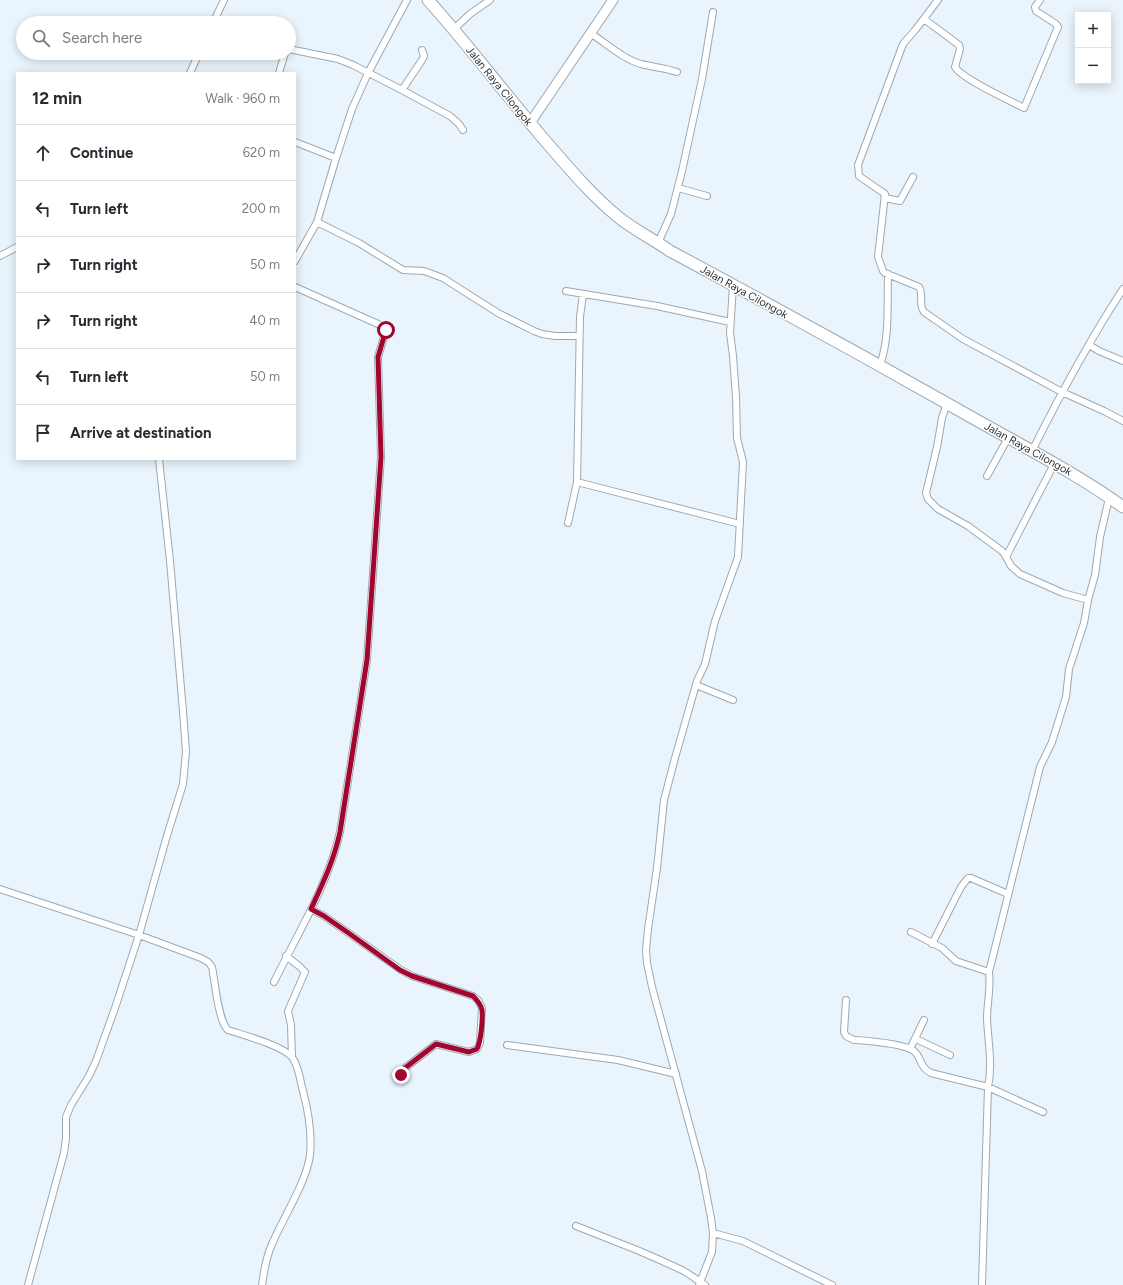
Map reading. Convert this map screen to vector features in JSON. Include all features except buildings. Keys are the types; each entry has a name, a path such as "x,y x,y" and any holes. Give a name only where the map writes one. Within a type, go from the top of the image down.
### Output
{"highway":[{"name":"Jalan Raya Cilongok","path":"428,0 454,29 530,123 580,180 611,211 635,230 670,251 880,365 1032,451 1123,507"}],"street":[{"path":"217,16 224,0"},
{"path":"296,259 317,222 352,109 368,73 407,0"},
{"path":"454,29 470,14 490,0"},
{"path":"530,123 613,0"},
{"path":"938,0 916,29 902,44 858,165 858,176 885,194 878,257 883,271 919,287 921,291 920,306 922,310 963,339 1062,392 1123,421"},
{"path":"924,19 959,45 960,49 955,67 958,71 1024,108 1058,27 1056,24 1036,11 1035,7 1040,0"},
{"path":"658,243 671,214 678,188 702,79 713,12"},
{"path":"590,33 626,58 645,65 663,67 677,72"},
{"path":"296,50 323,55 353,65 453,118 463,130"},
{"path":"402,90 422,60 424,56 422,50"},
{"path":"190,72 196,60"},
{"path":"279,72 283,60"},
{"path":"296,142 336,158"},
{"path":"885,198 900,201 913,177"},
{"path":"678,188 707,196"},
{"path":"317,222 359,244 403,270 424,271 443,278 498,313 534,331 555,336 580,336"},
{"path":"0,256 16,248"},
{"path":"880,365 887,340 888,274"},
{"path":"576,1226 637,1250 684,1271 702,1284 712,1252 713,1233 711,1218 702,1171 652,987 646,950 664,800 696,684 705,664 715,621 738,557 743,462 737,438 736,397 730,322 733,285"},
{"path":"274,982 329,870 340,832 367,660 381,457 378,357 386,330 378,324 296,287"},
{"path":"1032,451 1062,392 1123,289"},
{"path":"566,291 657,306 730,322"},
{"path":"568,523 577,482 580,317 583,294"},
{"path":"1089,345 1098,351 1123,361"},
{"path":"947,403 942,418 938,447 926,493 928,500 938,509 968,526 1002,551 1011,566 1020,574 1063,593 1088,600"},
{"path":"986,476 1008,438"},
{"path":"28,1285 64,1153 66,1117 71,1105 89,1076 96,1061 115,1008 139,935 183,784 186,752 160,460"},
{"path":"1006,557 1054,464"},
{"path":"577,482 740,524"},
{"path":"982,1285 988,1087 990,1079 987,1017 990,982 989,972 1040,767 1052,742 1066,697 1069,669 1084,623 1088,600 1095,575 1100,537 1109,498"},
{"path":"696,684 733,700"},
{"path":"932,944 966,879 971,878 1008,894"},
{"path":"0,889 139,935 208,962 212,967 224,1027 228,1030 260,1040 286,1052 292,1057"},
{"path":"311,909 324,916 400,970 412,976 473,996 478,1000 482,1008 480,1043 477,1049 469,1052 436,1044 405,1068 401,1075"},
{"path":"911,932 932,944 945,949 956,961 989,972"},
{"path":"262,1285 267,1256 300,1186 308,1166 310,1155 311,1141 305,1099 292,1057 291,1025 288,1011 305,972 286,956"},
{"path":"846,1000 844,1032 846,1036 854,1040 902,1046 916,1054 925,1070 931,1073 988,1087 1043,1112"},
{"path":"910,1050 924,1020"},
{"path":"916,1039 950,1055"},
{"path":"507,1045 618,1060 676,1074"},
{"path":"713,1233 743,1240 832,1285"}],"route":[{"path":"386,330 378,357 381,457 367,660 336,850 329,870 311,909 324,916 400,970 412,976 473,996 478,1000 482,1008 480,1043 477,1049 469,1052 436,1044 405,1068 401,1075"}]}
